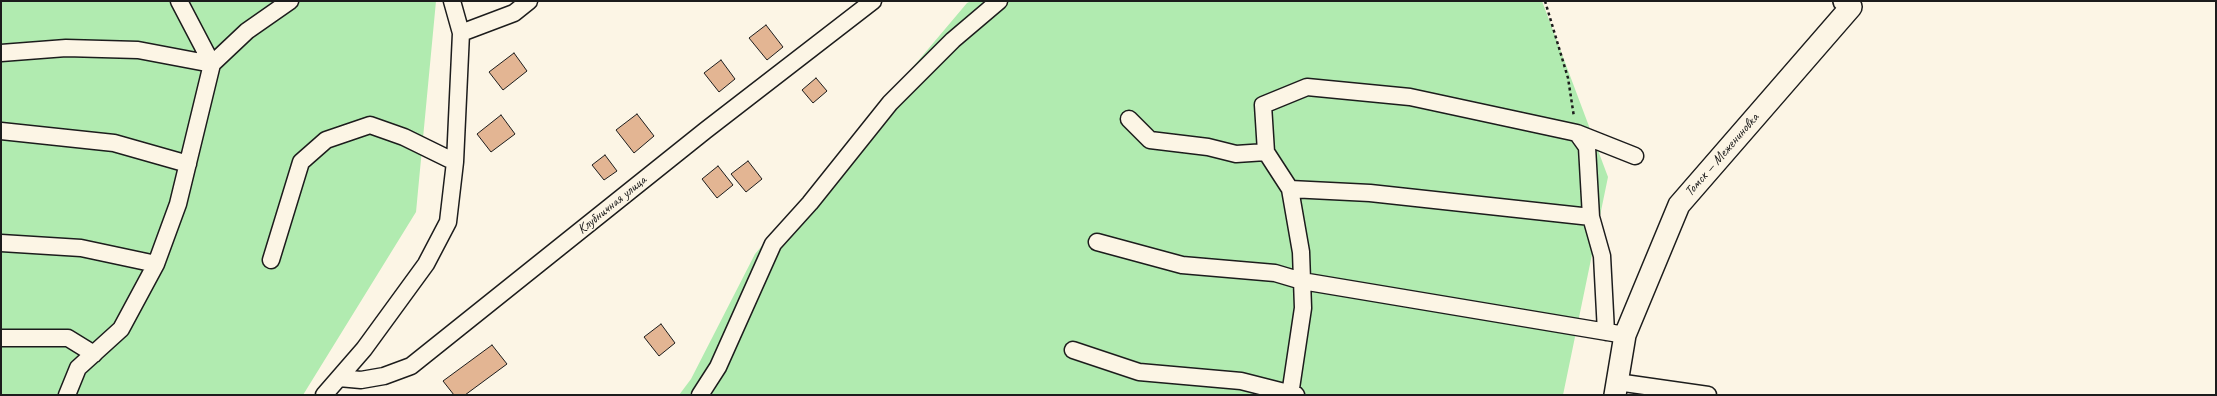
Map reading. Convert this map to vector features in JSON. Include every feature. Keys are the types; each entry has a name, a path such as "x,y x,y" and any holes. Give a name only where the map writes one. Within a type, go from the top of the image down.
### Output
{"street":[{"path":"179,1 212,64"},
{"path":"67,395 78,368 121,329 156,264 178,204 212,64 247,31 290,1"},
{"path":"324,395 364,349 426,264 448,222 455,162 461,33 452,1"},
{"path":"461,33 514,13 529,1"},
{"name":"Клубничная улица","path":"339,378 361,380 384,376 411,366 706,130 873,1"},
{"path":"700,395 718,368 773,244 810,203 890,103 952,40 999,1"},
{"name":"Томск — Межениновка","path":"1615,333 1679,204 1851,6 1844,1"},
{"path":"1,53 66,48 138,50 212,64"},
{"path":"1073,350 1139,372 1241,381 1292,395 1302,308 1301,252 1290,189 1266,152 1263,105 1307,87 1410,97 1577,133 1635,156"},
{"path":"1129,119 1150,140 1208,147 1236,154 1266,152"},
{"path":"271,260 301,162 326,140 370,125 404,137 455,162"},
{"path":"1,132 114,142 188,164"},
{"path":"1577,133 1587,147 1591,217 1602,256 1615,333 1616,388 1708,395"},
{"path":"1290,189 1370,193 1591,217"},
{"path":"1097,242 1182,265 1275,273 1302,282 1615,333"},
{"path":"1,243 81,248 156,264"},
{"path":"1,338 68,338 94,354"}],"path":[{"path":"1545,1 1568,78 1577,133"}],"green space":[{"path":"1,1 436,1 416,212 303,395 1,395"},
{"path":"971,1 1542,1 1608,177 1563,395 679,395 691,379 755,254 967,3"}],"building":[{"path":"766,25 783,47 767,60 749,38"},
{"path":"514,53 527,71 503,90 489,72"},
{"path":"721,60 735,79 719,92 704,73"},
{"path":"816,78 827,91 813,103 802,90"},
{"path":"637,114 654,136 634,153 616,130"},
{"path":"501,115 515,134 491,152 477,134"},
{"path":"605,155 617,171 604,180 592,165"},
{"path":"748,161 762,179 746,192 731,174"},
{"path":"718,166 733,185 717,198 702,179"},
{"path":"661,324 675,343 659,356 644,337"},
{"path":"492,345 507,364 465,395 454,395 443,381"}]}
